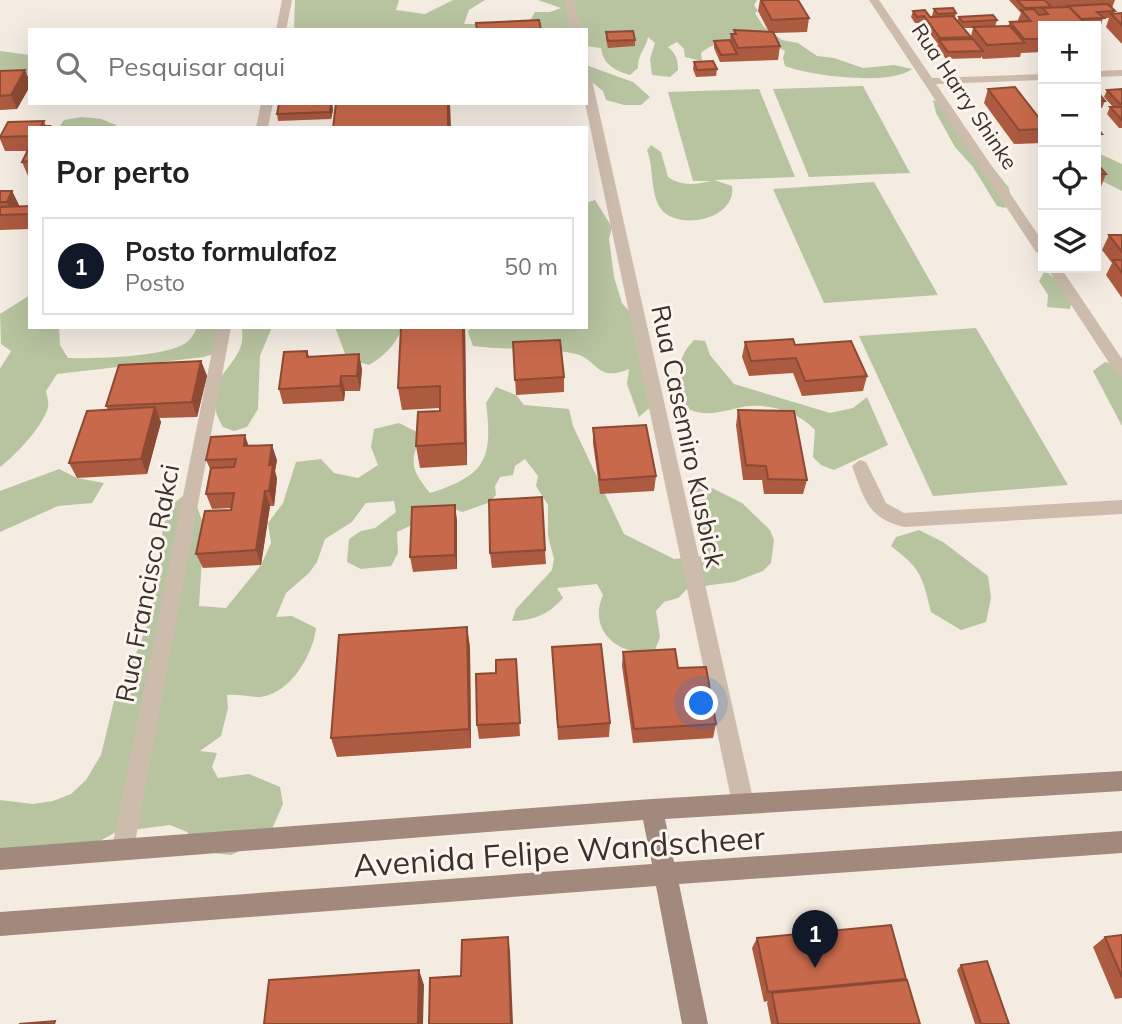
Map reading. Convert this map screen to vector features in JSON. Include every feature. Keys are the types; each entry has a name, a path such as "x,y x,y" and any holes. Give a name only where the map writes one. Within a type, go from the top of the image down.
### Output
{"main road":[{"name":"Avenida Felipe Wandscheer","path":"0,859 652,809 1122,781"},
{"path":"652,809 695,1024"},
{"name":"Avenida Felipe Wandscheer","path":"0,924 206,906 666,876 1122,842"}],"street":[{"path":"281,28 287,0"},
{"path":"569,0 576,28"},
{"name":"Rua Harry Shinke","path":"874,0 931,81 1038,244"},
{"path":"1101,75 1122,73"},
{"path":"931,81 1038,77"},
{"name":"Rua Casemiro Kusbick","path":"588,88 743,803"},
{"path":"262,126 267,105"},
{"path":"1057,273 1122,371"},
{"name":"Rua Francisco Rakci","path":"123,848 224,329"},
{"path":"860,466 879,509 890,518 904,520 1122,507"}],"green space":[{"path":"295,0 399,0 396,10 425,14 453,0 485,0 469,10 464,24 480,24 477,28 294,28"},
{"path":"538,0 757,0 754,5 758,11 755,13 764,27 782,40 798,43 817,56 834,58 863,68 894,65 912,69 887,77 831,76 785,66 785,51 766,44 742,41 719,44 701,53 702,61 685,57 684,49 677,42 668,47 676,57 678,70 670,77 652,75 650,59 655,43 648,37 638,68 630,75 611,66 604,59 601,48 588,46 588,28 529,28 535,12 550,12 561,8"},
{"path":"0,51 28,55 28,74 0,82"},
{"path":"588,66 633,82 650,97 641,105 624,105 606,100 603,91 593,83 588,84"},
{"path":"863,86 910,173 809,177 773,89"},
{"path":"759,89 795,177 714,180 732,186 731,198 725,207 716,214 692,220 669,216 661,209 655,196 647,150 651,145 661,152 668,177 695,184 712,181 693,181 668,92"},
{"path":"933,100 942,103 1009,188 1011,199 1005,208 997,206 973,167 955,147 936,113"},
{"path":"82,117 101,119 116,126 60,126 64,120"},
{"path":"1101,154 1122,164 1122,191 1101,180"},
{"path":"874,182 938,295 824,303 773,189"},
{"path":"595,200 612,227 609,239 614,277 622,303 632,315 654,404 639,417 627,384 629,369 618,373 604,372 583,357 563,352 473,346 468,332 469,329 588,329 588,202"},
{"path":"1043,273 1048,273 1073,296 1070,309 1047,307 1048,295 1039,281"},
{"path":"28,296 28,329 59,329 60,345 68,358 150,354 179,346 188,341 196,329 226,329 216,353 204,357 57,374 46,391 48,407 41,422 21,448 0,467 0,369 11,351 1,344 0,314"},
{"path":"976,328 1068,485 933,496 859,336"},
{"path":"241,329 271,329 260,356 258,409 247,427 234,431 223,427 215,409 214,395 242,340"},
{"path":"336,329 401,330 388,350 369,365 347,359"},
{"path":"694,340 705,341 710,355 734,384 830,413 853,408 867,397 888,445 834,470 821,465 813,457 815,430 790,413 758,406 708,413 687,408 680,404 679,370 684,354"},
{"path":"1105,362 1122,367 1122,426 1093,371"},
{"path":"496,387 516,395 524,405 569,409 573,426 624,534 674,559 705,556 696,522 694,497 695,488 706,485 742,503 770,530 774,540 771,563 763,571 734,582 688,588 678,598 664,602 656,611 660,637 655,650 642,652 619,646 603,631 599,608 603,595 597,584 557,588 563,598 552,609 534,618 512,621 516,609 552,570 554,559 548,536 548,505 536,486 538,476 525,459 515,466 513,475 500,477 495,486 496,495 488,503 462,512 450,507 397,532 398,553 391,566 361,569 347,562 349,539 361,531 375,528 396,512 394,501 366,503 352,522 325,539 317,562 309,573 286,593 276,617 292,616 316,628 310,650 298,672 281,689 271,694 260,697 227,695 228,708 221,736 200,751 217,753 212,767 218,778 249,774 280,787 283,804 268,838 231,855 213,853 197,844 187,832 170,825 116,832 98,842 0,860 0,800 33,804 53,801 71,794 86,780 101,755 115,697 140,645 155,595 163,527 170,506 191,490 204,526 199,606 226,608 261,565 271,543 268,523 283,503 296,462 321,459 334,473 358,478 378,465 371,447 374,429 399,423 421,434 414,465 423,485 430,493 449,486 474,471 482,462 488,438 486,403"},
{"path":"59,469 77,478 104,483 92,503 58,506 0,532 0,491"},
{"path":"919,530 943,542 988,576 991,598 986,622 961,630 931,612 919,574 909,561 891,546 896,537"}],"building":[{"path":"761,0 798,0 809,18 772,20"},
{"path":"1017,0 1045,0 1051,7 1025,8"},
{"path":"1108,4 1115,11 1097,12 1104,18 1081,19 1068,6"},
{"path":"1069,7 1083,21 1038,21 1038,39 1024,39 1010,22 1031,21 1021,10 1034,9 1039,15 1048,14 1042,8"},
{"path":"953,8 956,13 938,14 934,9"},
{"path":"925,10 930,17 953,16 971,37 940,38 924,16 917,17 913,11"},
{"path":"1122,13 1122,25 1111,14"},
{"path":"993,15 997,20 963,22 959,17"},
{"path":"539,20 541,28 477,28 476,23"},
{"path":"1010,26 1025,43 987,45 973,27"},
{"path":"734,30 773,32 780,46 738,48 731,34 736,34"},
{"path":"633,31 635,40 608,41 606,32"},
{"path":"973,39 983,51 948,52 939,40"},
{"path":"730,40 737,54 721,55 714,41"},
{"path":"713,61 717,69 697,70 694,62"},
{"path":"25,70 11,95 0,96 0,71"},
{"path":"1015,87 1038,117 1038,129 1019,130 988,89"},
{"path":"1122,89 1122,104 1120,104 1107,90"},
{"path":"279,105 331,105 330,112 277,114"},
{"path":"336,105 448,105 448,126 333,126"},
{"path":"1110,107 1122,107 1122,120"},
{"path":"44,121 41,126 28,126 28,136 0,137 8,122"},
{"path":"28,150 28,161 22,162"},
{"path":"0,191 12,191 7,202 0,202"},
{"path":"28,206 28,214 0,215 0,207"},
{"path":"1109,235 1122,235 1122,252"},
{"path":"1113,260 1122,260 1122,273"},
{"path":"401,329 463,329 465,443 416,446 418,412 440,411 440,386 398,388"},
{"path":"793,339 795,345 851,341 867,376 805,381 796,358 751,361 745,342"},
{"path":"560,340 564,377 515,380 513,342"},
{"path":"307,351 307,357 359,354 357,376 341,376 340,386 279,389 284,352"},
{"path":"201,361 192,402 106,406 119,365"},
{"path":"155,407 141,459 69,463 87,411"},
{"path":"738,410 794,411 807,480 768,479 766,466 746,465"},
{"path":"646,425 656,476 600,480 593,428"},
{"path":"245,435 244,446 272,445 269,465 273,465 269,491 265,491 256,550 196,554 205,511 231,510 234,493 206,494 211,468 234,467 236,459 206,460 211,437"},
{"path":"542,497 545,550 490,553 489,500"},
{"path":"455,505 455,555 410,557 412,507"},
{"path":"467,627 469,729 331,738 339,635"},
{"path":"601,644 610,723 558,727 552,647"},
{"path":"675,649 678,668 706,667 716,724 634,729 623,652"},
{"path":"516,659 520,723 477,725 476,674 496,673 496,660"},
{"path":"891,925 906,979 768,992 757,938"},
{"path":"1122,935 1122,977 1105,937"},
{"path":"508,937 511,1024 429,1024 430,978 461,976 462,940"},
{"path":"987,961 1009,1024 981,1024 961,965"},
{"path":"419,970 418,1024 264,1024 269,980"},
{"path":"907,980 920,1024 778,1024 772,993"},
{"path":"55,1021 54,1024 19,1024"}],"place":[{"name":"Posto formulafoz","path":"815,968"}]}
